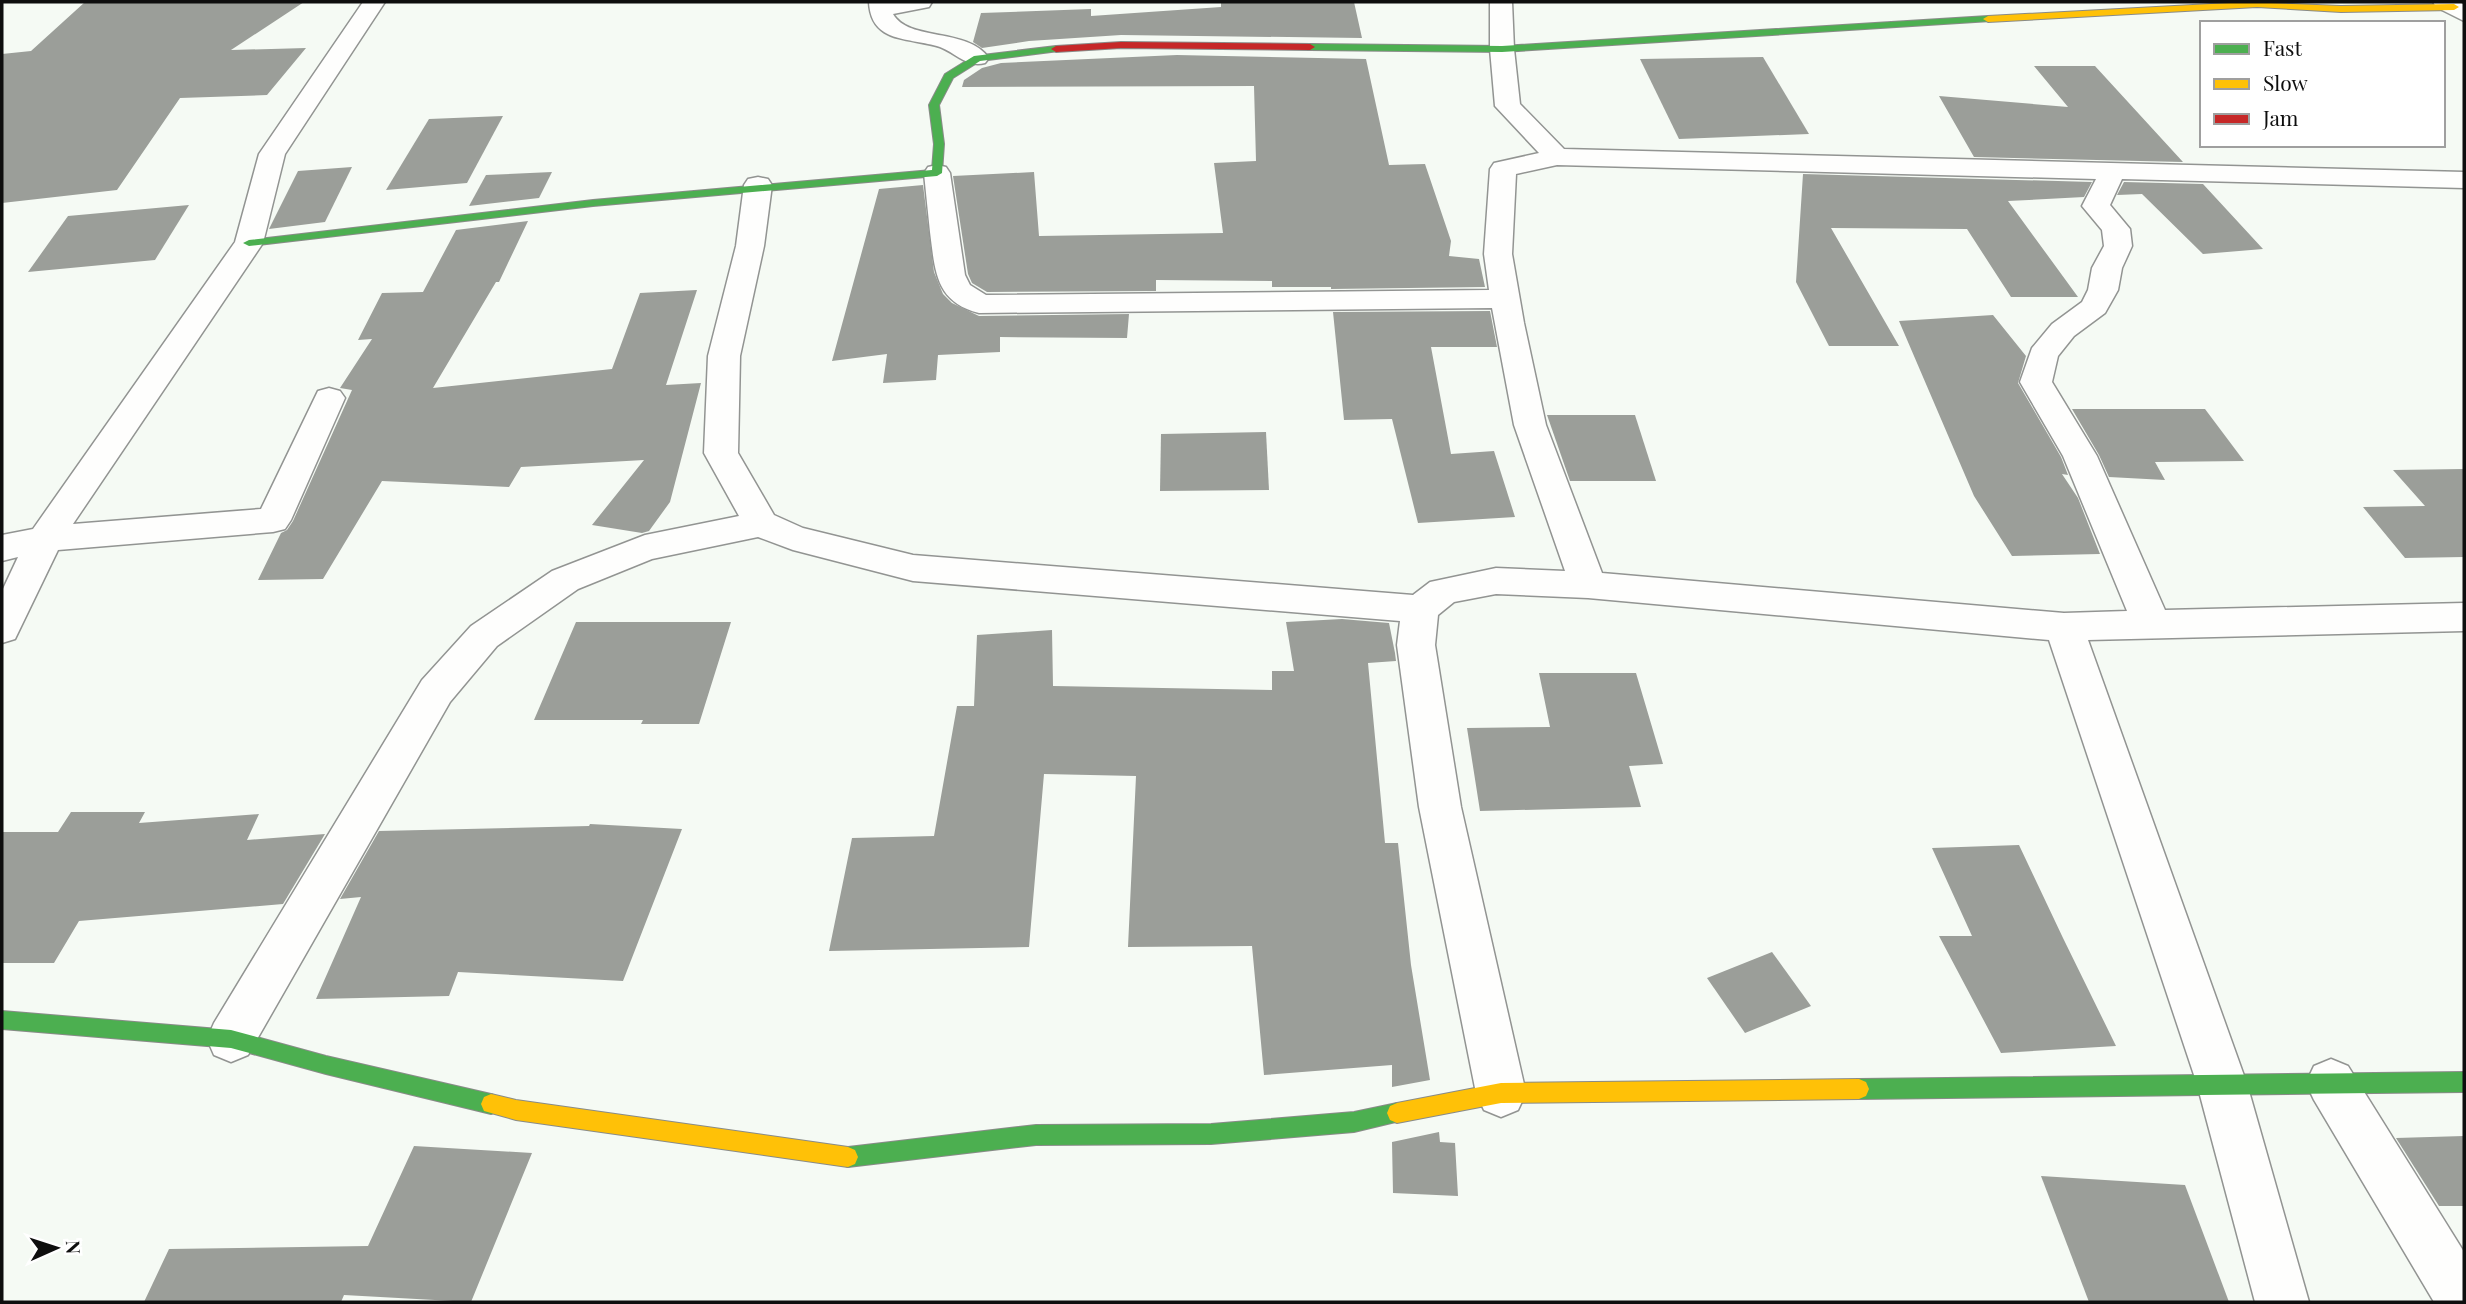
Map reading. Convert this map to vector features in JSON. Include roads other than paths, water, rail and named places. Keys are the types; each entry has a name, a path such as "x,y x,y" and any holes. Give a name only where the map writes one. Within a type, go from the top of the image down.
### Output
{"street":[{"path":"2,629 45,539 249,243 272,154 374,2"},
{"path":"921,2 880,6 888,26 913,37 947,42 976,58"},
{"path":"1501,2 1502,49 1508,106 1557,157"},
{"path":"1506,299 979,304 958,290 950,275 937,173 940,144 934,105 949,76 976,58 1121,45 1502,49 2257,4 2341,9 2454,8"},
{"path":"1588,585 1531,425 1498,254 1503,169 1557,157 2376,180 2464,180"},
{"path":"2113,171 2096,206 2116,229 2118,246 2107,268 2103,290 2094,307 2063,330 2043,355 2036,382 2080,456 2152,625"},
{"path":"249,243 758,185 937,173"},
{"path":"758,185 750,246 724,356 721,453 761,524"},
{"path":"2,548 45,539 273,520 329,398"},
{"path":"231,1039 436,691 484,636 565,580 645,548 761,524 793,538 913,568 1420,608 1443,591 1496,581 1588,585 2064,627 2464,617"},
{"path":"1420,608 1416,645 1440,807 1501,1093"},
{"path":"2064,627 2222,1084 2282,1302"},
{"path":"2,1020 231,1039 326,1065 516,1110 849,1157 1036,1135 1210,1134 1354,1122 1501,1093 2464,1082"},
{"path":"2331,1083 2464,1302"}]}
